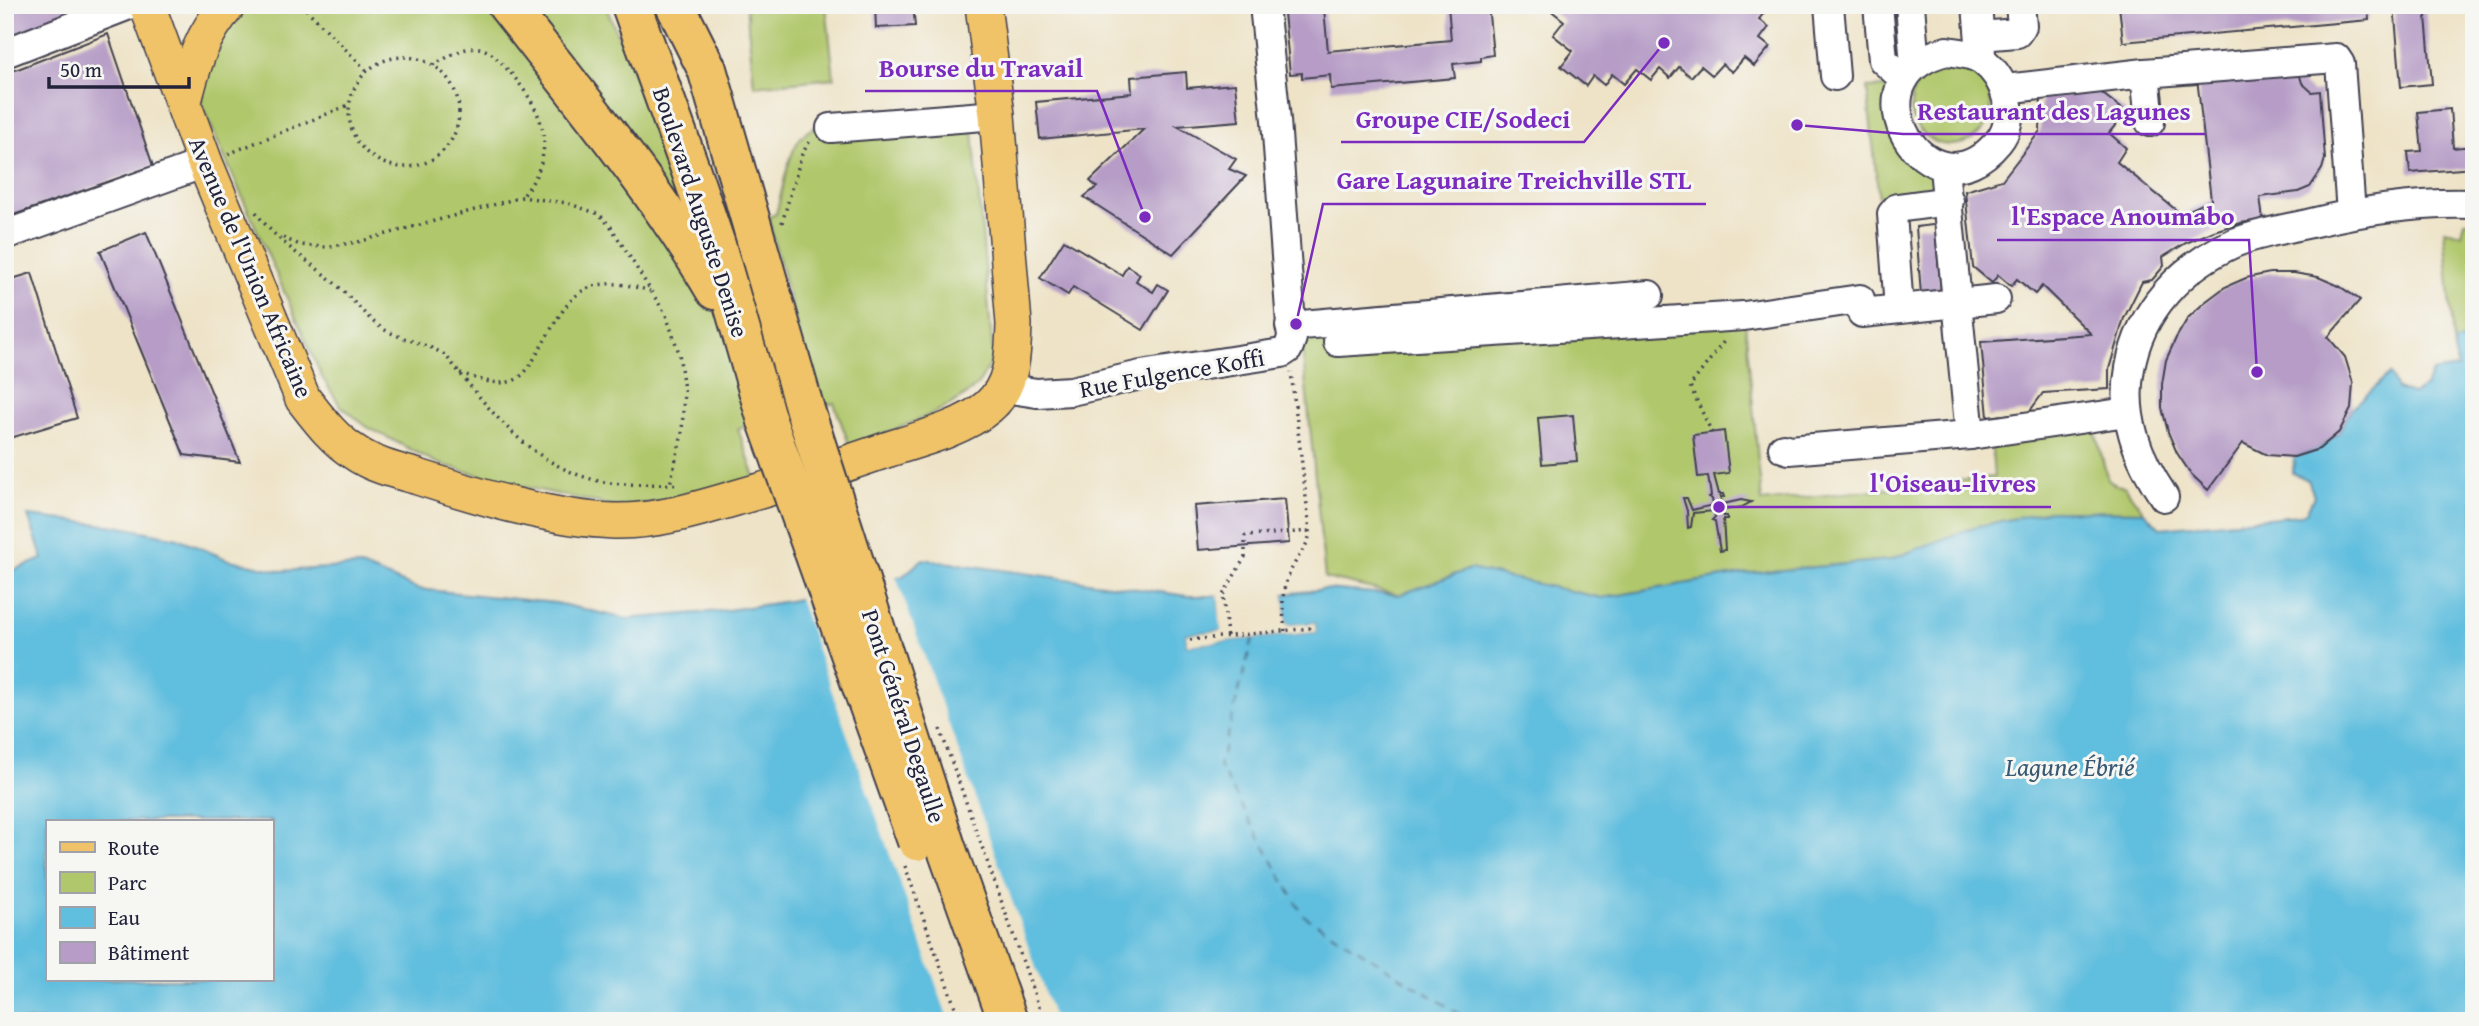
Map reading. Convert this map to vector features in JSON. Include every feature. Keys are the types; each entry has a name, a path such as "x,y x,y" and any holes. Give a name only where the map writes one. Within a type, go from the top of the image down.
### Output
{"highway":[{"path":"507,5 606,132 693,253 742,337"},
{"name":"Boulevard Auguste Denise","path":"631,5 691,171 767,421"},
{"name":"Boulevard Auguste Denise","path":"675,5 707,69 805,410"},
{"path":"693,5 707,69"},
{"name":"Pont Général Degaulle","path":"805,410 941,833 1009,1021"},
{"name":"Pont Général Degaulle","path":"767,421 982,1021"}],"main road":[{"name":"Avenue de l'Union Africaine","path":"147,5 205,163 303,399 326,429 354,453 385,467 504,502 569,516 615,521 653,518 705,507 808,477 939,432 988,407 1004,388"},
{"path":"184,101 203,38 228,5"},
{"path":"984,5 997,115 1014,324 1013,359 1004,388"}],"street":[{"path":"5,53 129,5"},
{"name":"Rue Fulgence Koffi","path":"1004,388 1037,393 1071,391 1141,375 1282,352 1289,337 1276,120 1264,5"},
{"path":"1829,5 1835,76"},
{"path":"1878,5 1884,60 1909,72"},
{"path":"1910,5 1909,72 1898,95 1898,113 1911,146 1932,163 1944,168 1969,163 1989,152 2007,127 2005,89 1981,48 1977,5"},
{"path":"1909,72 1930,55 1947,51 1965,53 2017,33 2022,26 2020,5"},
{"path":"2005,89 2145,73 2336,58 2340,64 2351,213"},
{"path":"2145,73 2150,122"},
{"path":"831,128 997,115"},
{"path":"5,235 205,163"},
{"path":"1944,168 1970,435"},
{"path":"1899,309 1892,214 1897,208 1949,201"},
{"path":"2164,497 2146,470 2134,443 2127,412 2127,381 2133,351 2144,322 2161,296 2182,275 2207,257 2236,243 2351,213 2441,203 2474,204"},
{"path":"1289,337 1649,295"},
{"path":"1338,342 1861,306 1899,309 1996,299"},
{"path":"1783,447 1789,450 1970,435 2127,412"}],"path":[{"path":"306,9 367,71"},
{"path":"433,65 465,49 481,48 497,58 529,97 536,108 544,134 544,156 533,183 522,197"},
{"path":"399,57 417,58 433,65 448,78 453,87 460,116 455,134 444,151 428,162 409,167 389,166 371,157 358,142 350,124 349,105 358,81 382,61 399,57"},
{"path":"205,163 349,105"},
{"path":"779,232 808,141 831,128"},
{"path":"279,237 300,245 323,247 358,242 522,197 568,203 599,214 611,227 666,315 679,353 684,390 681,434 670,484"},
{"path":"252,203 258,215 279,237 341,288 377,324 390,332 434,347 446,356 514,437 545,459 570,471 605,482 681,485"},
{"path":"460,373 490,382 511,382 527,371 569,300 585,288 604,283 631,285 652,291"},
{"path":"1712,433 1690,386 1744,316"},
{"path":"1285,631 1282,594 1296,561 1310,541 1311,531 1289,337"},
{"path":"1227,636 1223,595 1244,557 1245,537 1311,531"},
{"path":"1189,640 1311,628"}],"green space":[{"path":"235,5 605,5 653,116 723,318 755,424 738,429 756,480 705,496 617,507 511,484 437,463 367,427 340,405 322,377 202,106 200,77"},
{"path":"746,5 826,5 834,78 754,86"},
{"path":"1951,65 1966,68 1979,77 1988,90 1991,105 1988,120 1979,133 1966,142 1951,145 1936,142 1923,133 1914,120 1911,105 1914,90 1923,77 1936,68"},
{"path":"1888,87 1937,172 1938,194 1879,200 1867,88"},
{"path":"971,109 993,355 978,384 952,404 850,447 834,403 818,407 768,217 776,214 795,147 803,135 815,127 821,124"},
{"path":"2465,221 2474,221 2474,335 2454,343 2444,230 2462,234"},
{"path":"1743,301 1762,502 1994,477 1991,439 2093,423 2108,480 2125,487 2144,512 2049,511 1974,527 1889,560 1741,574 1602,598 1470,569 1399,595 1325,578 1301,336"}],"water":[{"name":"Lagune Ébrié","path":"2474,335 2474,1021 5,1021 5,573 43,559 28,516 116,526 178,538 226,559 279,571 361,566 418,589 556,603 627,619 721,611 789,601 903,576 923,559 1188,596 1218,596 1222,631 1186,634 1187,645 1316,632 1315,623 1287,625 1284,594 1325,589 1399,595 1470,569 1602,598 1741,574 1889,560 1974,527 2049,511 2144,512 2160,528 2300,515 2307,511 2314,496 2308,480 2293,473 2294,457 2319,449 2339,432 2351,409 2390,374 2397,389 2412,394 2426,387 2432,372 2457,368 2454,343"}],"pier":[{"path":"895,574 1055,1021 949,1021 798,596"},
{"path":"1281,594 1284,594 1287,625 1315,623 1316,632 1187,645 1186,634 1221,631 1218,596 1222,595 1225,633 1189,638 1190,641 1312,629 1312,626 1285,628"}],"building":[{"path":"5,5 72,5 75,13 5,39"},
{"path":"875,5 913,5 915,26 876,28"},
{"path":"1278,5 1318,5 1318,10 1324,9 1328,51 1451,40 1448,5 1488,5 1493,55 1481,57 1481,61 1453,64 1455,78 1331,89 1330,75 1302,78 1302,73 1290,74 1284,13 1279,14"},
{"path":"1550,5 1764,5 1768,8 1759,19 1769,27 1760,39 1770,47 1754,66 1744,58 1732,72 1722,64 1712,75 1701,66 1691,77 1679,67 1670,78 1660,69 1651,80 1637,69 1624,84 1612,74 1604,85 1593,76 1586,86 1561,66 1573,51 1553,35 1564,21 1548,8"},
{"path":"2119,5 2368,5 2369,20 2123,42"},
{"path":"2394,5 2425,5 2432,84 2401,87"},
{"path":"108,34 153,166 5,218 5,74"},
{"path":"2298,69 2302,83 2312,92 2320,91 2325,159 2310,187 2298,192 2260,197 2263,220 2240,223 2214,231 2163,257 2164,266 2152,280 2142,282 2124,318 2109,369 2109,389 2043,393 2029,412 1988,417 1981,342 2091,334 2042,286 2035,294 2017,279 2011,286 1998,275 1992,283 1973,267 1965,191 2002,180 2040,131 2041,98 2099,91 2126,112 2109,133 2126,148 2117,162 2181,214 2211,200 2197,78"},
{"path":"1186,72 1187,88 1235,84 1239,121 1177,126 1236,159 1229,169 1246,176 1173,254 1084,197 1097,187 1090,181 1144,129 1040,139 1036,102 1132,93 1131,77"},
{"path":"2450,109 2453,148 2474,146 2474,168 2410,173 2408,152 2422,151 2418,112"},
{"path":"1941,224 1943,239 1936,239 1941,293 1921,295 1916,227"},
{"path":"146,232 240,462 184,455 100,251"},
{"path":"1064,240 1122,275 1127,266 1140,274 1136,281 1153,292 1158,284 1168,290 1143,330 1073,287 1068,295 1040,278"},
{"path":"32,273 77,418 7,439 5,281"},
{"path":"2270,273 2318,277 2339,286 2360,300 2328,337 2345,357 2353,383 2351,409 2339,432 2319,449 2294,457 2267,455 2243,443 2208,490 2191,474 2177,453 2168,432 2162,408 2166,360 2188,318 2205,302 2225,287 2246,278"},
{"path":"1573,415 1577,461 1542,464 1538,418"},
{"path":"1724,431 1729,473 1714,475 1719,494 1724,497 1720,497 1723,504 1741,500 1751,502 1742,507 1724,510 1723,516 1727,516 1727,519 1723,519 1725,550 1720,551 1715,521 1712,520 1715,517 1714,511 1693,513 1691,527 1688,528 1683,498 1687,498 1692,510 1713,505 1709,497 1708,476 1698,477 1693,435"},
{"path":"1285,499 1289,543 1198,550 1194,506"}],"ferry route":[{"path":"1253,638 1219,766 1303,915 1471,1021"}],"place":[{"name":"Groupe CIE/Sodeci","path":"1664,43"},
{"name":"Restaurant des Lagunes","path":"1797,125"},
{"name":"Bourse du Travail","path":"1145,217"},
{"name":"Gare Lagunaire Treichville STL","path":"1296,324"},
{"name":"l'Espace Anoumabo","path":"2257,372"},
{"name":"l'Oiseau-livres","path":"1719,507"}]}
